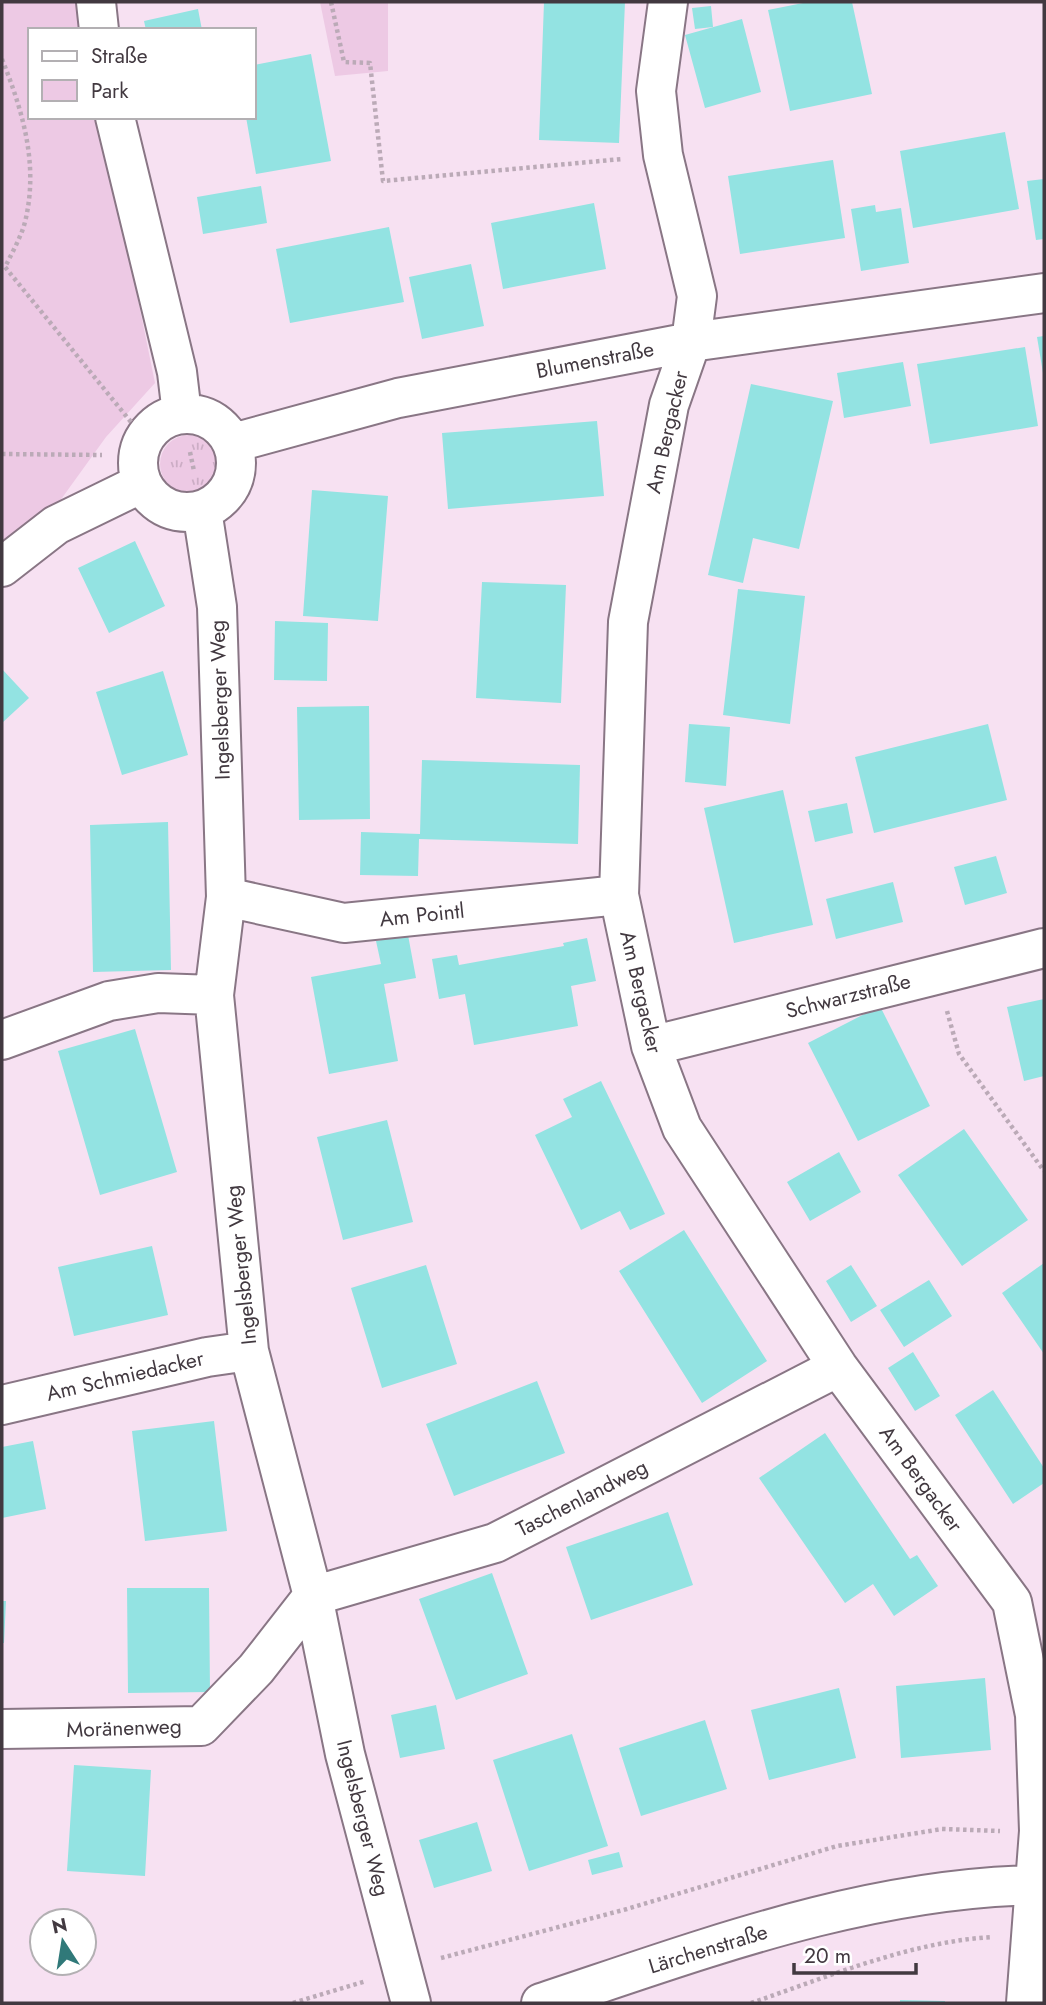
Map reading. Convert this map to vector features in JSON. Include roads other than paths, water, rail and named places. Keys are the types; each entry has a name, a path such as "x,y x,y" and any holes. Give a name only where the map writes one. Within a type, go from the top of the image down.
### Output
{"street":[{"path":"96,2 99,28"},
{"name":"Am Bergacker","path":"668,2 656,91 663,155 697,296 691,342 669,405 628,622 620,895 652,1046 682,1128 838,1367 1012,1602 1035,1715 1040,1885 1026,2003"},
{"path":"115,119 177,372 182,414"},
{"name":"Blumenstraße","path":"233,443 398,398 691,342 1044,293"},
{"path":"2,567 141,459 161,422 182,414 212,420 225,430 233,443 237,459 236,476 217,503 202,510 174,511 161,505 141,459"},
{"name":"Ingelsberger Weg","path":"202,510 217,607 226,897 214,995 249,1351 313,1596 345,1754 407,1986"},
{"name":"Am Pointl","path":"226,897 344,923 620,895"},
{"name":"Schwarzstraße","path":"652,1046 1044,947"},
{"path":"2,1040 109,1001 158,993 214,995"},
{"name":"Am Schmiedacker","path":"2,1405 206,1357 249,1351"},
{"name":"Taschenlandweg","path":"313,1596 495,1543 838,1367"},
{"name":"Moränenweg","path":"2,1729 201,1726 257,1669 313,1596"},
{"name":"Lärchenstraße","path":"541,2003 703,1949 816,1916 948,1891 1040,1885"}]}
